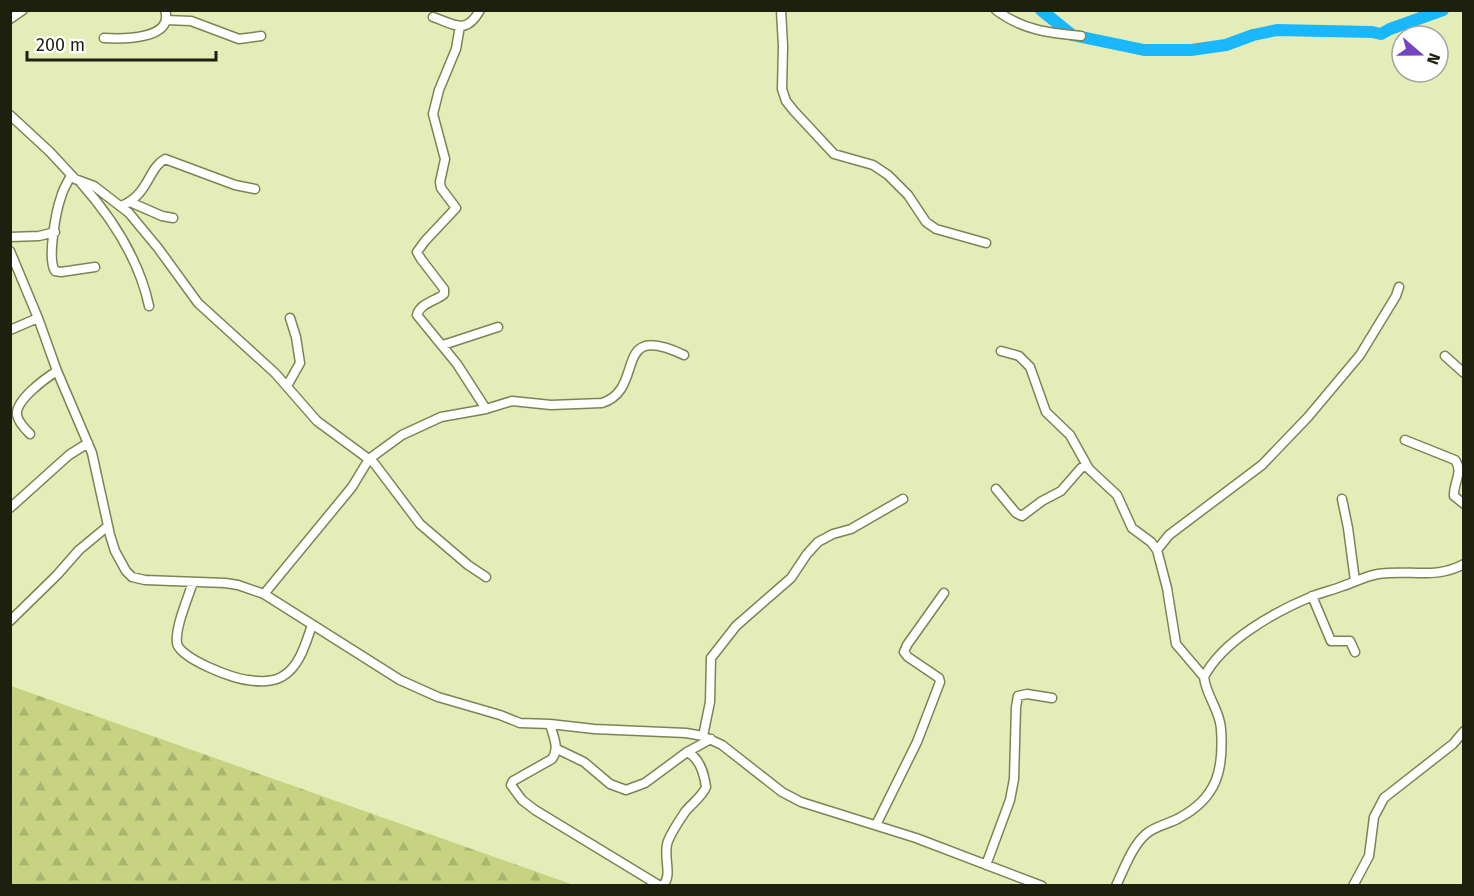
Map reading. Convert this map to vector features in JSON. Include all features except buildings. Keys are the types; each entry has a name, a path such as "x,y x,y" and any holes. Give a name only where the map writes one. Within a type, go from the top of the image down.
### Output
{"street":[{"path":"10,19 23,10"},
{"path":"433,18 460,26 471,25 480,10"},
{"path":"781,10 782,89 794,111 834,154 873,165 888,176 908,195 926,222 936,229 986,243"},
{"path":"996,10 1017,24 1036,31 1081,36"},
{"path":"104,38 142,37 160,29 165,15 191,21 239,39 261,36"},
{"path":"460,26 456,49 439,90 433,114 445,159 441,188 456,208 417,252 445,292 442,297 422,306 417,315 443,345 486,409"},
{"path":"10,115 80,182 108,215 139,269 149,306"},
{"path":"121,206 130,202 142,190 159,163 165,159 235,185 255,189"},
{"path":"71,175 61,197 52,254 53,267 55,271 70,272 95,267"},
{"path":"80,182 94,186 121,206 158,248 198,303 287,386 317,421 369,459 420,524 468,565 486,577"},
{"path":"130,202 162,216 173,218"},
{"path":"10,237 39,236 55,232"},
{"path":"10,251 39,318 57,371 96,465 108,526 119,560 132,577 161,582 238,585 264,594 400,680 520,723 686,733 707,738 737,756 782,792 801,801 950,850 1042,885"},
{"path":"1157,550 1169,535 1262,465 1308,417 1360,355 1396,296 1399,287"},
{"path":"10,330 39,318"},
{"path":"287,386 300,363 290,318"},
{"path":"443,345 498,327"},
{"path":"264,594 352,487 369,459 390,442 425,424 456,414 520,401 551,405 602,403 616,395 624,383 639,348 645,344 657,344 684,355"},
{"path":"1001,351 1019,356 1030,367 1046,412 1070,435 1087,466 1117,495 1132,528 1151,542 1157,550 1167,588 1176,644 1204,677 1218,712 1221,726 1221,763 1216,783 1209,795 1179,819 1143,836 1116,885"},
{"path":"1445,356 1464,373"},
{"path":"30,434 19,420 16,411 34,389 57,371"},
{"path":"1405,440 1455,460 1459,465 1459,471 1453,491 1454,496 1464,504"},
{"path":"10,508 69,455 88,443"},
{"path":"996,489 1016,513 1022,516 1042,501 1061,491 1081,468 1087,466"},
{"path":"707,738 711,658 736,626 791,578 818,542 833,534 851,529 903,499"},
{"path":"1342,499 1355,581"},
{"path":"10,621 49,584 79,550 108,526"},
{"path":"1204,677 1218,657 1242,637 1270,618 1312,596 1355,581 1389,573 1443,573 1464,564"},
{"path":"193,582 178,631 176,642 178,648 194,660 237,678 262,681 287,674 297,662 312,625"},
{"path":"876,825 917,742 940,682 939,678 904,652 944,593"},
{"path":"1312,596 1331,641 1350,641 1355,652"},
{"path":"986,864 1010,800 1014,779 1018,696 1028,693 1052,698"},
{"path":"550,724 557,749 552,759 513,781 512,786 515,792 535,810 661,885 666,883 668,875 665,855 669,840 686,812 702,795 706,787 699,764 695,757 687,752"},
{"path":"1353,885 1369,856 1374,817 1384,798 1453,744 1464,731"},
{"path":"557,749 584,762 610,784 626,790 645,783 707,738"}],"green space":[{"path":"11,686 574,885 11,885"}],"waterway":[{"path":"1041,10 1072,35 1144,50 1191,50 1226,45 1253,35 1277,30 1381,34 1443,10"}]}
